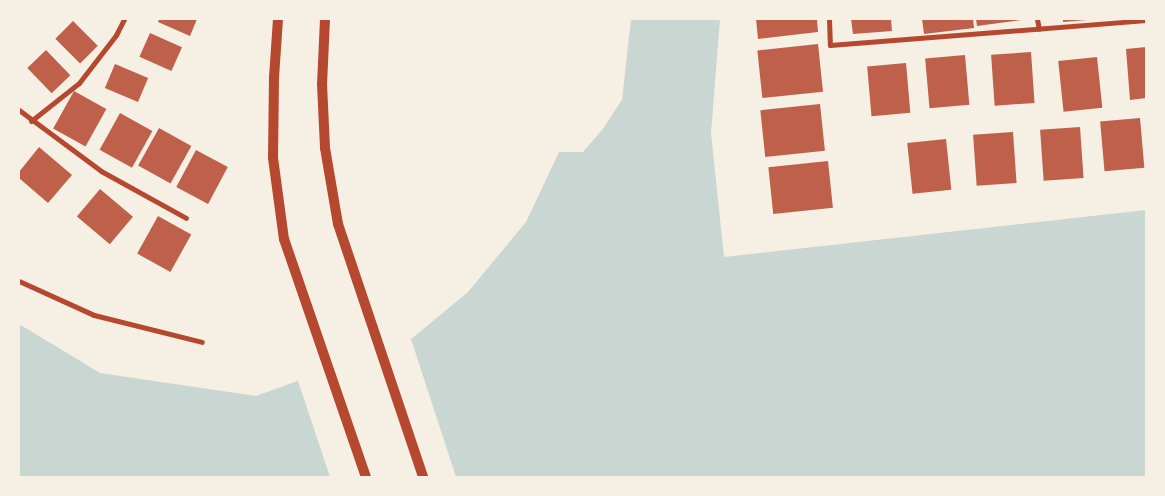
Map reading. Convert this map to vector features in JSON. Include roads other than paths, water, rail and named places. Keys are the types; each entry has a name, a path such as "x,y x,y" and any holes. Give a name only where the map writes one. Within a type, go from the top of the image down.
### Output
{"main road":[{"path":"278,19 274,77 273,158 284,239 366,477"},
{"path":"325,19 322,84 325,148 338,224 423,477"}],"street":[{"path":"31,121 79,83 116,35 124,19"},
{"path":"829,19 830,45 1146,20"},
{"path":"1037,19 1039,29"},
{"path":"19,110 31,121 101,171 186,218"},
{"path":"19,282 94,316 202,342"}]}
